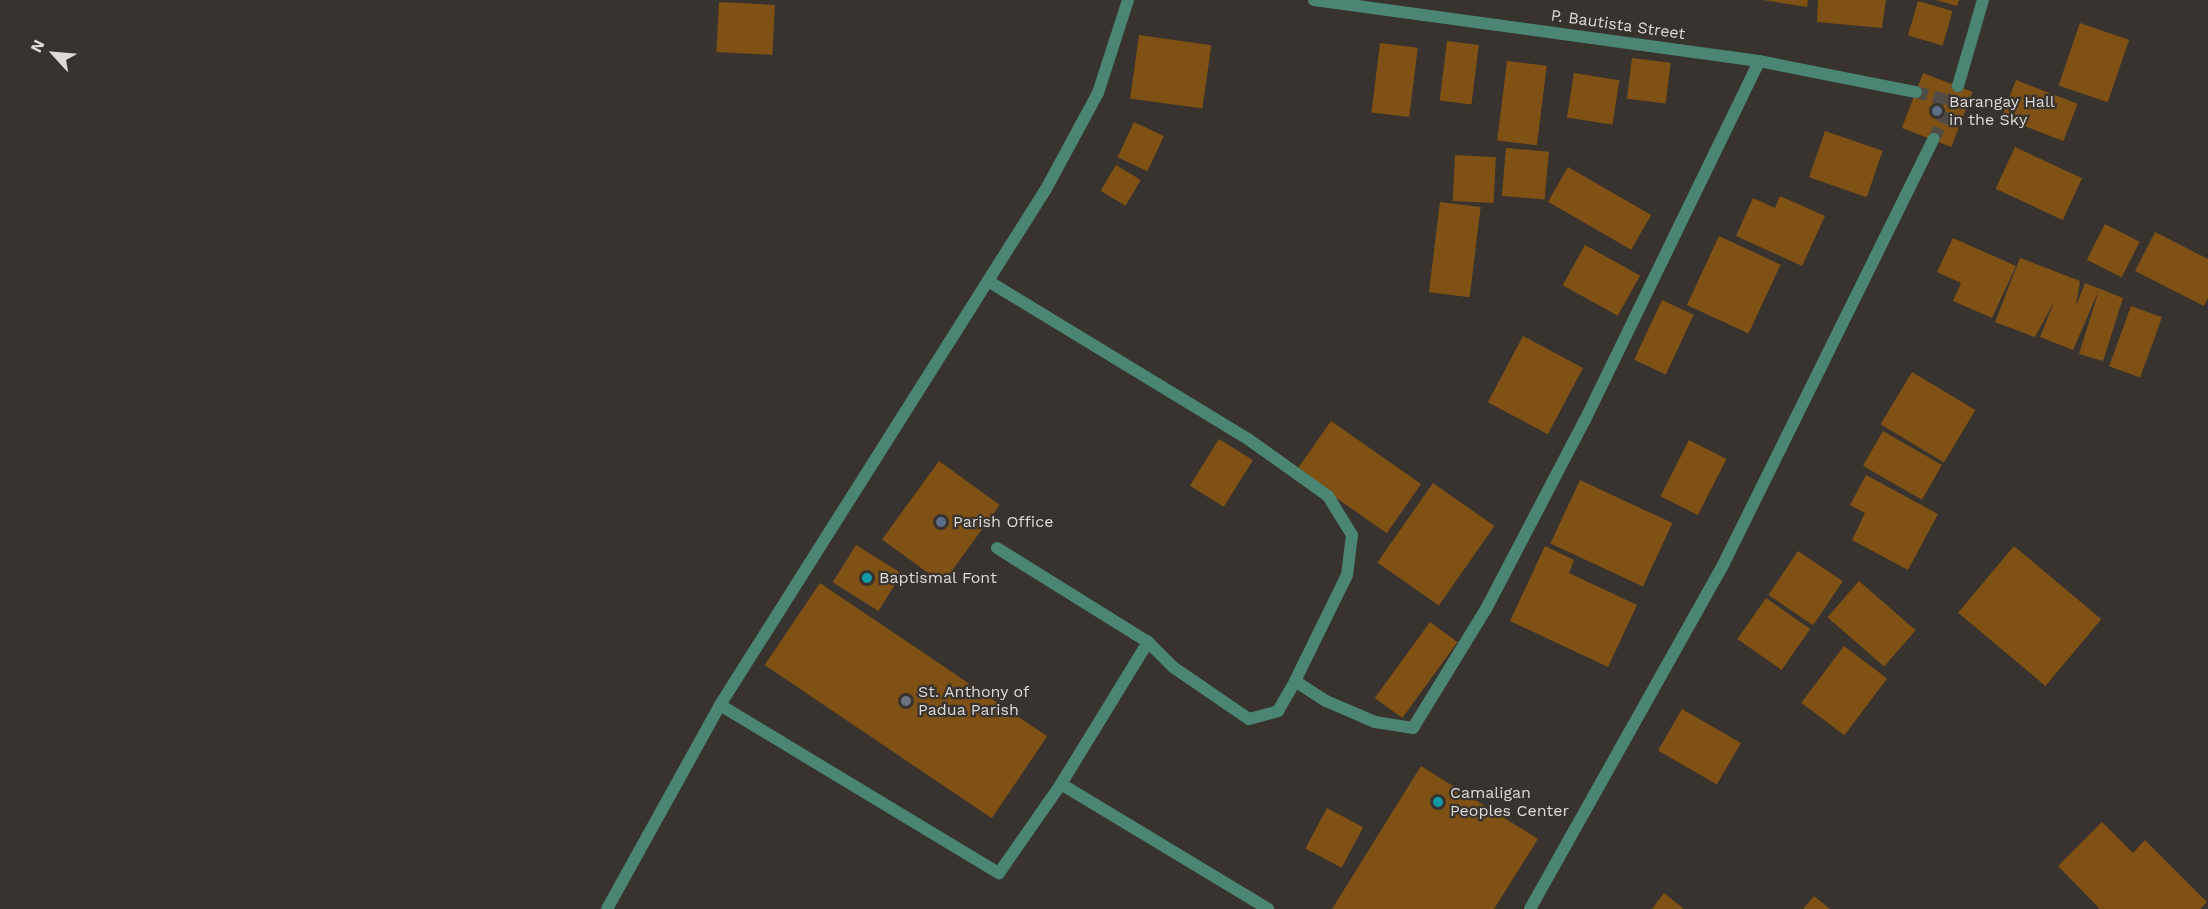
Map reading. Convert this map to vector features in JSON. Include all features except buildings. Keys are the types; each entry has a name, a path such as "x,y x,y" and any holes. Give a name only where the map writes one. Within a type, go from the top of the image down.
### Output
{"street":[{"path":"607,909 720,705 1046,189 1098,93 1128,0"},
{"name":"P. Bautista Street","path":"1314,0 1759,61 1916,92"},
{"path":"1958,86 1983,0"},
{"path":"1295,681 1375,722 1413,728 1486,609 1586,420 1759,61"},
{"path":"1530,909 1724,563 1934,139"},
{"path":"988,281 1248,439 1328,496 1352,536 1347,575 1295,681 1278,711 1249,719 1173,667 1148,642 997,548"},
{"path":"720,705 999,873 1061,784 1148,642"},
{"path":"1061,784 1268,909"}],"tunnel":[{"path":"1934,139 1958,86"},
{"path":"1916,92 1953,102"}],"place":[{"name":"Barangay Hall in the Sky","path":"1937,111"},
{"name":"Parish Office","path":"941,522"},
{"name":"Baptismal Font","path":"867,578"},
{"name":"St. Anthony of Padua Parish","path":"906,701"},
{"name":"Camaligan Peoples Center","path":"1438,802"}]}
